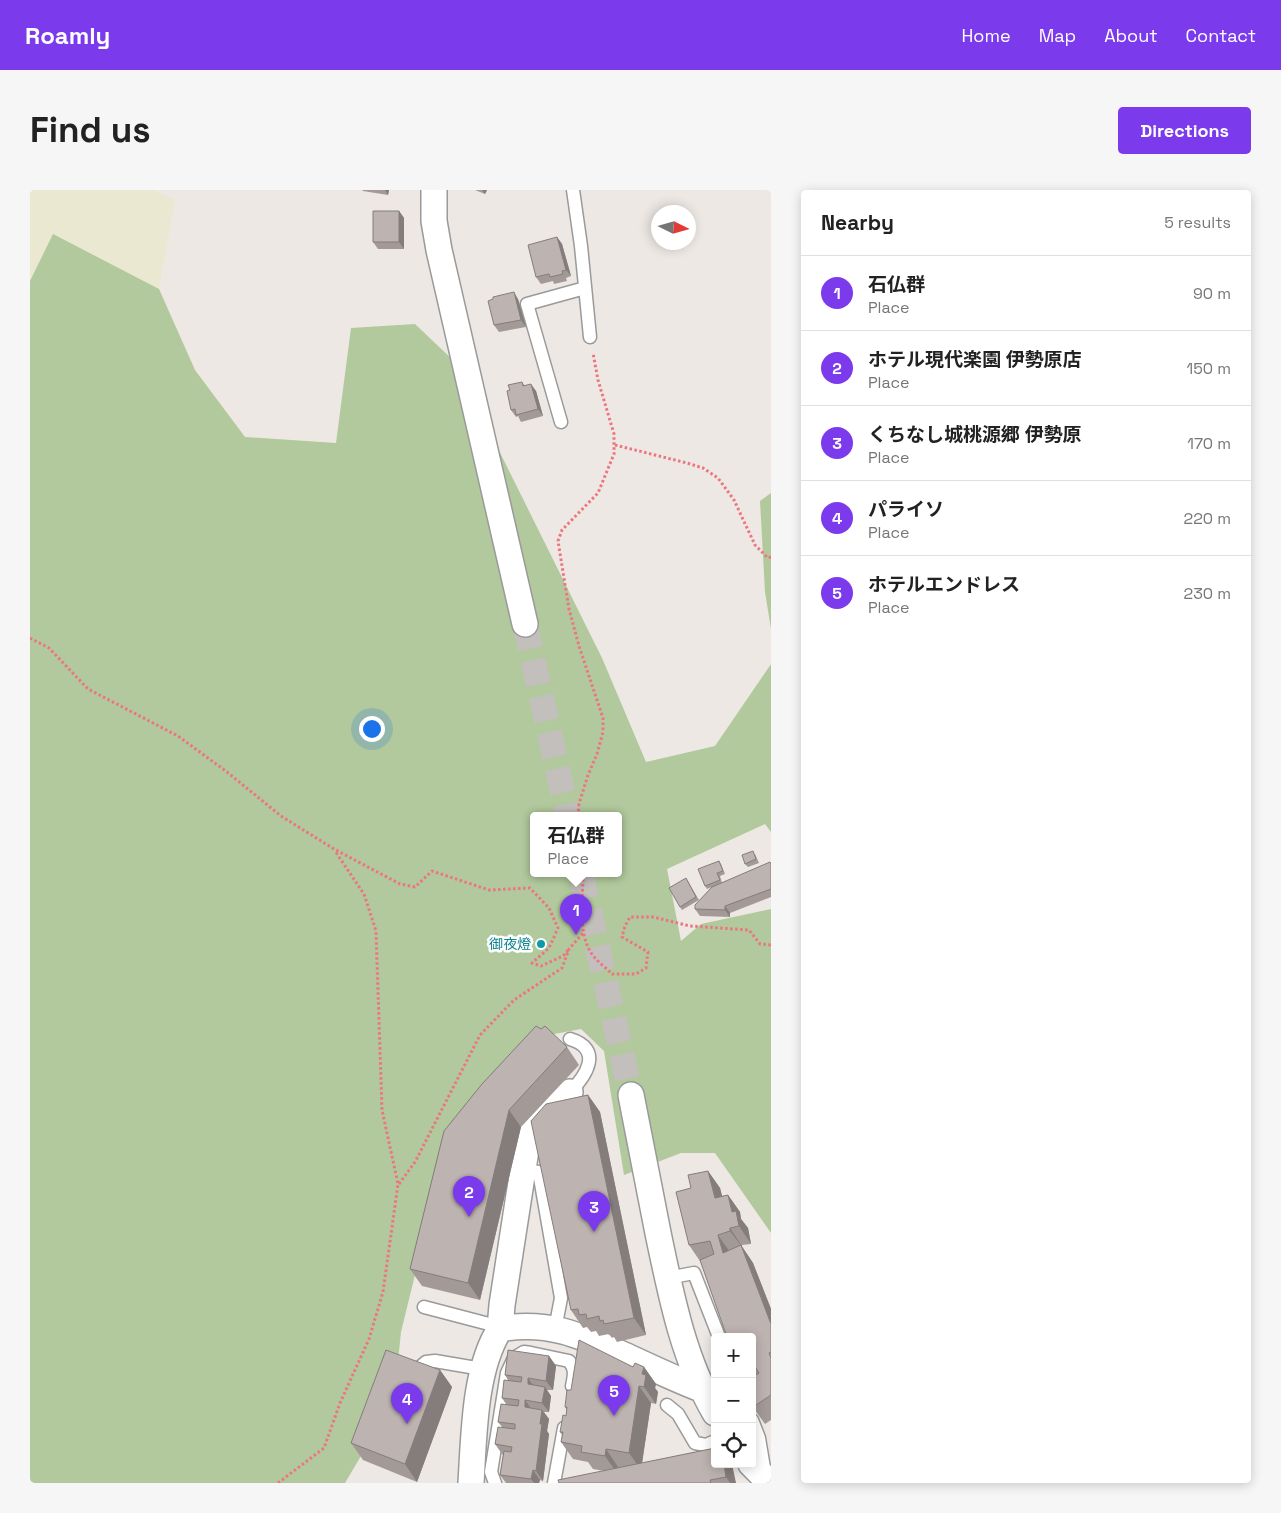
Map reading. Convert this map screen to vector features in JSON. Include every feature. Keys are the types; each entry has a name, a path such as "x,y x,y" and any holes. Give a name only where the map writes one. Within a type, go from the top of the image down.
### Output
{"street":[{"path":"434,190 434,221 439,250 525,624"},
{"path":"483,1480 475,1434 482,1369 492,1342 500,1329 528,1137 570,1092"},
{"path":"630,1095 667,1278 686,1346 701,1389 711,1406"},
{"path":"500,1329 521,1326 555,1329 588,1339 611,1357 701,1389"}],"lane":[{"path":"573,190 581,246 590,337"},
{"path":"561,422 527,304 585,288"},
{"path":"570,1039 584,1046 589,1054 589,1060 582,1080 570,1092"},
{"path":"522,1170 539,1172 561,1298 555,1329"},
{"path":"667,1278 694,1273 717,1333"},
{"path":"424,1307 489,1324 500,1329"},
{"path":"483,1480 506,1373 514,1358 524,1352 562,1359 573,1365 570,1397"},
{"path":"419,1368 426,1362 436,1361 482,1369"},
{"path":"573,1378 588,1370"},
{"path":"666,1405 678,1414 695,1443 706,1445 711,1443"},
{"path":"554,1483 566,1415"},
{"path":"753,1423 759,1438 762,1475"}],"path":[{"path":"578,812 579,804 603,732 603,718 569,609 558,542 562,530 598,493 614,454 615,445 611,421 598,380 590,337"},
{"path":"615,445 703,468 718,478 734,500 756,545 768,558 771,557"},
{"path":"30,638 49,648 88,689 178,736 227,772 281,816 334,849 400,884 415,887 432,871 489,890 530,888 549,908 558,928 549,948 532,963 541,966 563,956 584,932"},
{"path":"278,1483 324,1448 340,1403 369,1338 383,1292 398,1184 382,1110 376,931 364,894 334,849"},
{"path":"583,877 582,910 584,932 590,951 612,974 636,974 646,968 648,952 622,937 624,926 630,916 653,917 690,926 749,930 760,944 771,945"},
{"path":"398,1184 415,1162 480,1035 514,1000 562,968 569,949"}],"shaded area":[{"path":"30,190 154,190 175,200 159,289 53,234 30,281"}],"green space":[{"path":"53,234 159,289 195,370 245,437 336,443 351,328 415,324 455,362 602,658 646,762 715,746 771,664 771,832 765,824 667,869 681,941 701,924 771,909 771,1233 715,1153 681,1153 624,1175 604,1051 581,1029 533,1038 447,1144 401,1332 394,1400 345,1483 30,1483 30,281"},
{"path":"771,493 771,629 765,592 760,501"}],"building":[{"path":"373,211 399,211 399,242 373,242"},
{"path":"557,237 566,270 562,271 563,274 550,277 549,274 536,277 528,245"},
{"path":"514,292 521,320 494,325 488,301 493,299 493,297"},
{"path":"522,382 523,386 531,384 538,409 516,415 515,409 511,410 507,391 510,390 508,385"},
{"path":"753,851 756,859 745,864 742,855"},
{"path":"719,861 723,871 717,873 720,880 705,886 698,869"},
{"path":"770,862 771,889 725,906 725,910 695,909 695,905 712,887"},
{"path":"686,878 696,897 680,907 669,888"},
{"path":"536,1026 541,1029 545,1026 567,1047 509,1110 468,1283 410,1269 444,1131 482,1084"},
{"path":"588,1095 634,1318 604,1324 603,1320 600,1321 599,1316 587,1319 586,1314 579,1315 578,1309 571,1310 531,1121 546,1104"},
{"path":"708,1171 715,1198 728,1195 732,1212 736,1211 739,1226 730,1228 730,1231 718,1235 723,1253 741,1245 771,1324 771,1352 769,1353 771,1358 771,1395 756,1405 756,1375 759,1373 756,1368 756,1333 726,1333 700,1260 714,1254 710,1241 689,1245 676,1192 691,1188 688,1175"},
{"path":"579,1340 633,1367 635,1363 644,1367 642,1374 646,1375 644,1387 639,1386 629,1453 606,1449 605,1456 581,1452 582,1446 561,1442 563,1432 560,1432 563,1415 566,1416 567,1390 571,1390"},
{"path":"386,1350 440,1370 405,1464 351,1443"},
{"path":"508,1350 549,1356 546,1381 528,1378 528,1384 545,1387 542,1403 525,1400 525,1407 542,1410 536,1471 533,1470 531,1479 500,1475 504,1451 511,1452 512,1447 495,1444 498,1427 515,1429 515,1424 498,1422 501,1404 518,1406 519,1400 502,1398 504,1380 521,1382 522,1377 505,1375"},
{"path":"711,1449 711,1468 725,1468 726,1477 710,1480 711,1483 559,1483 558,1480"}],"tunnel":[{"path":"525,624 567,812"},
{"path":"582,877 631,1095"}],"place":[{"name":"石仏群","path":"576,935"},
{"name":"御夜燈","path":"541,944"},
{"name":"ホテル現代楽園 伊勢原店","path":"469,1217"},
{"name":"くちなし城桃源郷 伊勢原","path":"594,1232"},
{"name":"ホテルエンドレス","path":"614,1416"},
{"name":"パライソ","path":"407,1424"}]}
